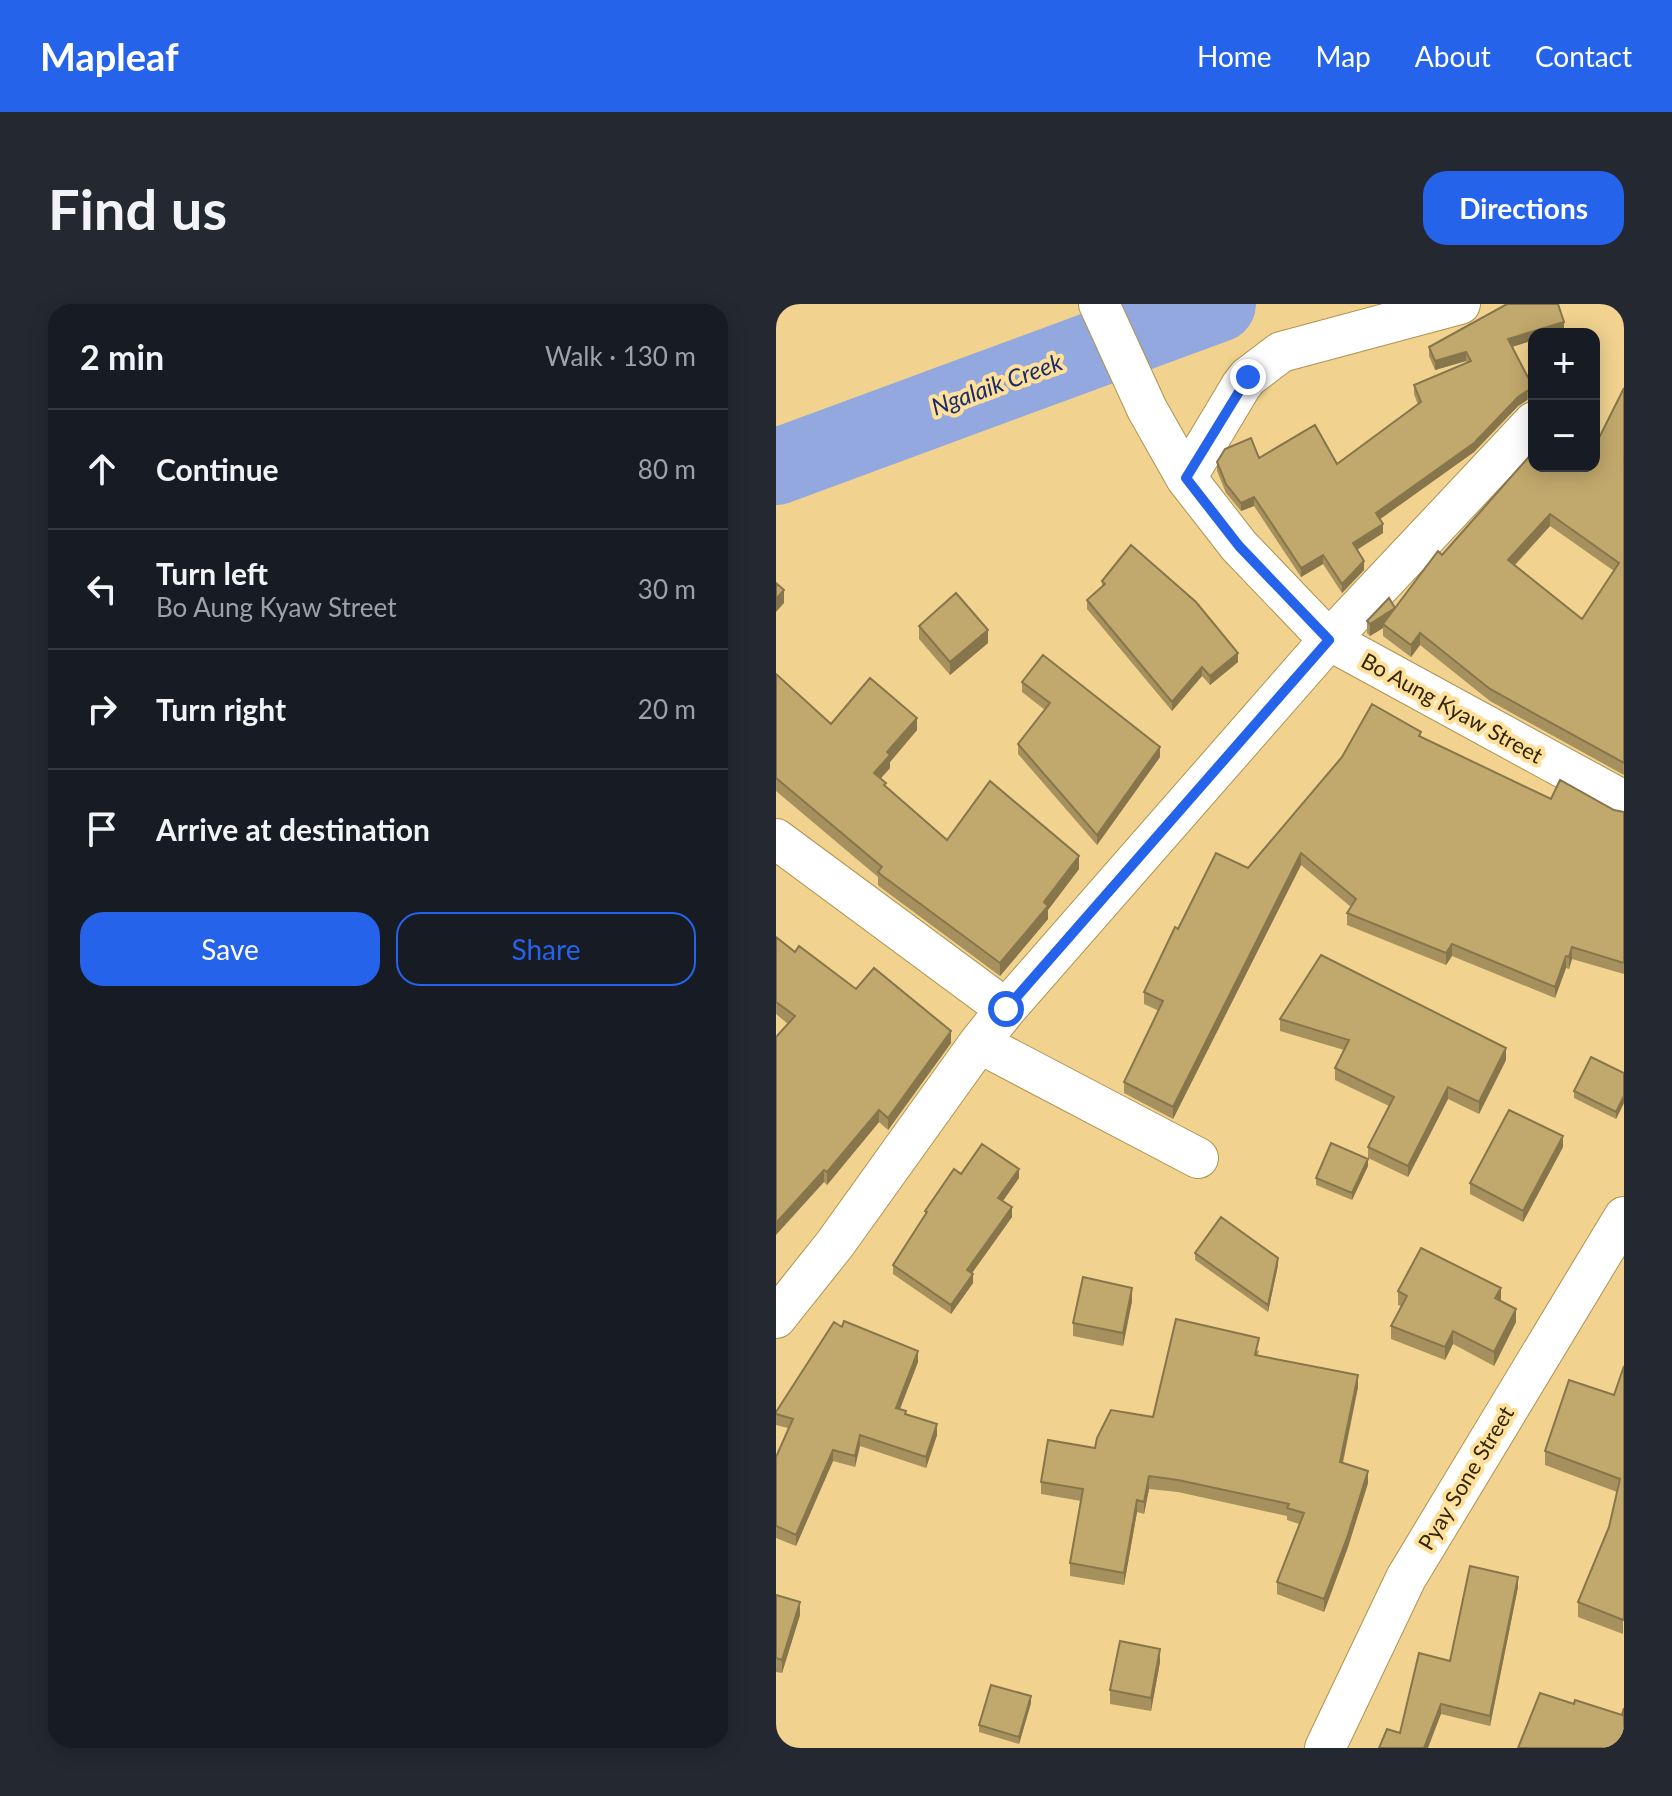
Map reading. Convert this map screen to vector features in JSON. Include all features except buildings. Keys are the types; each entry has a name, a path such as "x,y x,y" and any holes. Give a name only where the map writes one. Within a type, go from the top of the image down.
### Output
{"street":[{"name":"Bo Aung Kyaw Street","path":"1099,304 1147,409 1186,478 1239,546 1329,640 1624,801"},
{"path":"1186,478 1241,386 1281,352 1460,304"},
{"path":"776,1318 835,1244 1006,1009 1329,640 1528,428"},
{"path":"776,839 1006,1009"},
{"path":"979,1043 1198,1158"},
{"name":"Pyay Sone Street","path":"1325,1748 1406,1578 1624,1217"}],"waterway":[{"name":"Ngalaik Creek","path":"776,467 1218,304"}],"route":[{"path":"1006,1009 1329,640 1239,546 1186,478 1248,377"}]}
